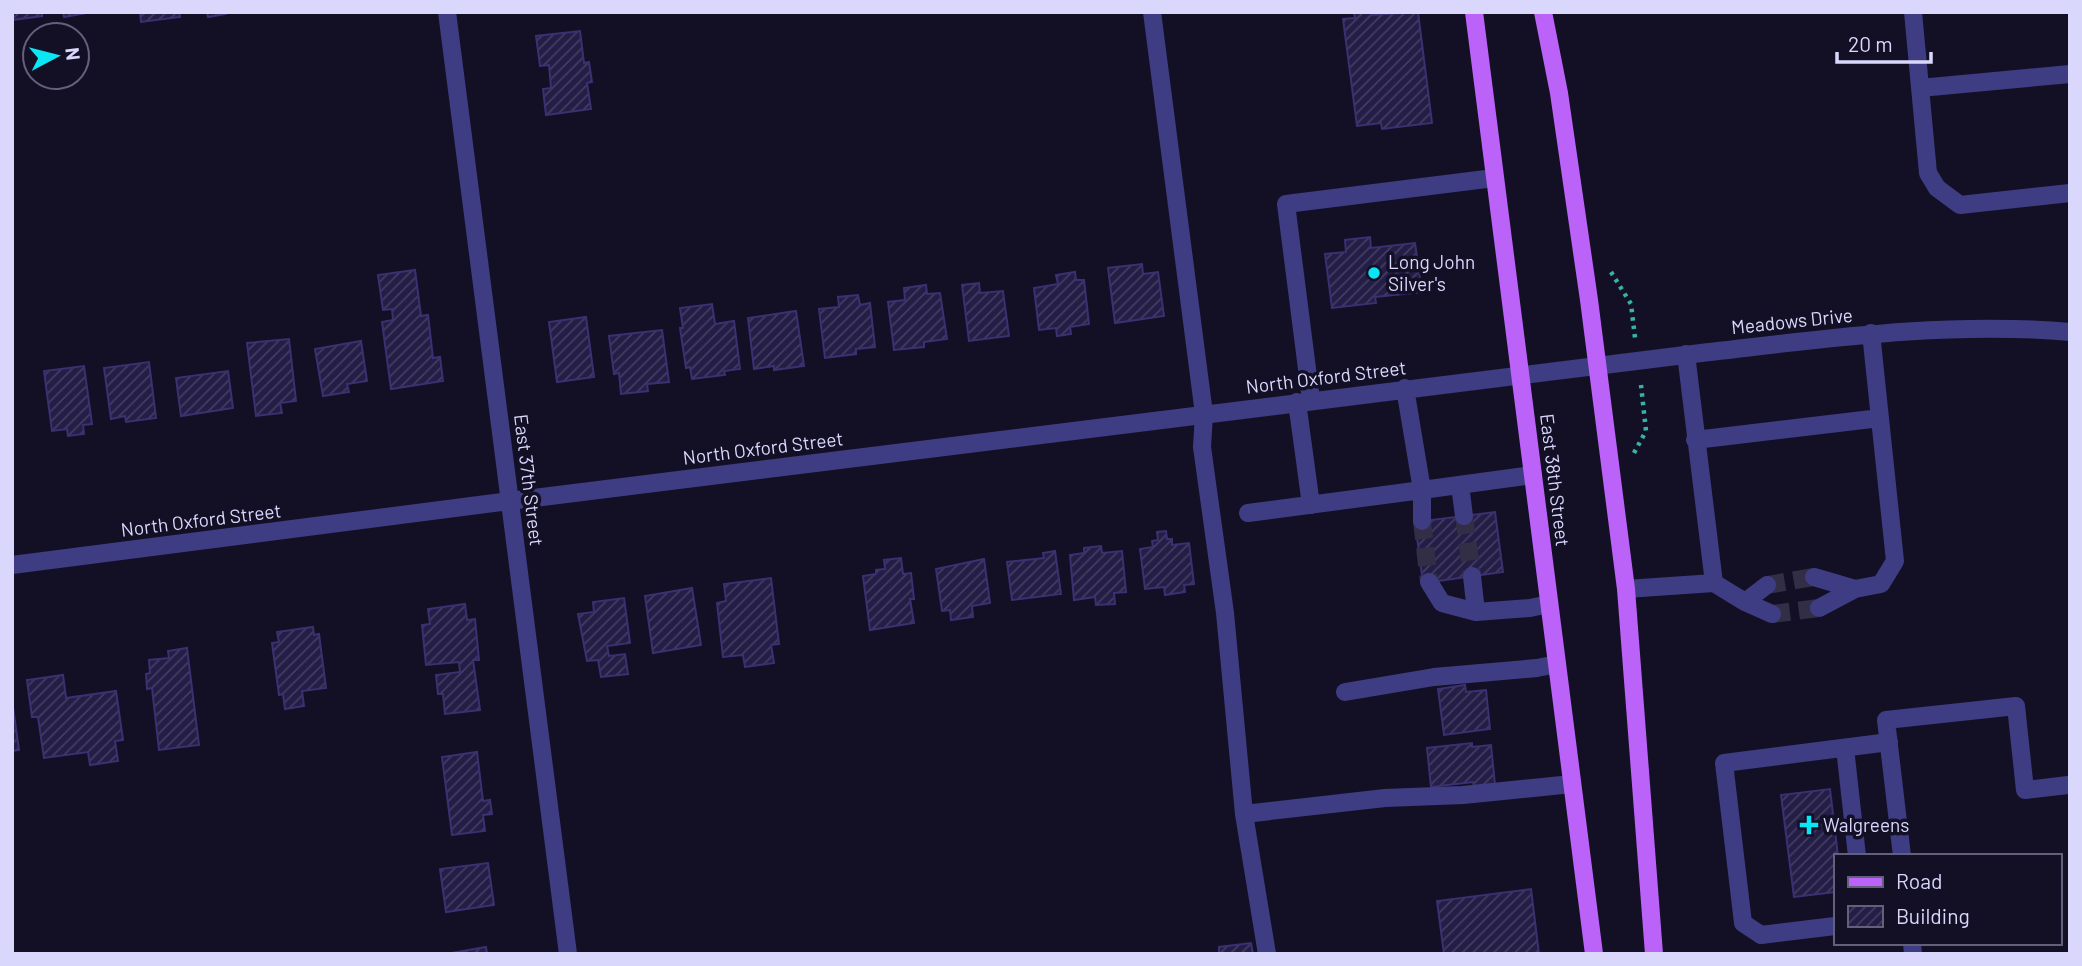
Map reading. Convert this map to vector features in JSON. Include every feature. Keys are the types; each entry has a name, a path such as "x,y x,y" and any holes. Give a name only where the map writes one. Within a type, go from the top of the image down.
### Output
{"main road":[{"name":"East 38th Street","path":"1474,12 1594,954"},
{"path":"1543,12 1561,107 1626,590 1654,954"}],"street":[{"name":"East 37th Street","path":"447,12 568,954"},
{"path":"1152,12 1204,414 1202,447 1225,612 1244,814 1267,954"},
{"path":"1913,12 1928,173 1937,188 1960,205 2070,193"},
{"path":"1920,88 2070,74"},
{"path":"1311,505 1286,204 1494,178"},
{"name":"Meadows Drive","path":"1520,374 1871,333 1977,328 2070,332"},
{"path":"1818,608 1855,589 1881,584 1895,561 1871,333"},
{"path":"1686,354 1714,583"},
{"name":"North Oxford Street","path":"12,565 1520,374"},
{"path":"1405,388 1422,490 1422,521"},
{"path":"1695,440 1880,418"},
{"path":"1248,513 1533,475"},
{"path":"1460,485 1464,516"},
{"path":"1472,576 1476,612"},
{"path":"1814,578 1855,589"},
{"path":"1429,582 1442,603 1476,612 1549,604"},
{"path":"1626,590 1714,583 1745,602 1772,614"},
{"path":"1745,602 1768,585"},
{"path":"1345,692 1434,677 1557,664"},
{"path":"1902,854 1886,720 2016,706 2025,790 2069,787"},
{"path":"1834,926 1761,935 1743,923 1724,763 1889,742"},
{"path":"1845,748 1857,854"},
{"path":"1244,814 1385,798 1463,795 1572,784"}],"building":[{"path":"12,12 42,12 42,16 12,20"},
{"path":"63,12 92,12 64,17"},
{"path":"140,12 179,12 180,17 141,22"},
{"path":"207,12 226,12 226,14 208,17"},
{"path":"1354,12 1371,12 1371,15 1418,12 1432,123 1382,129 1381,123 1357,126 1343,19 1355,18"},
{"path":"580,31 584,63 589,62 592,82 587,83 591,109 546,115 543,89 551,88 549,65 540,66 536,36"},
{"name":"Long John Silver's","path":"1370,237 1371,248 1415,243 1422,292 1375,297 1376,303 1332,308 1325,254 1346,252 1345,240"},
{"path":"1142,264 1143,274 1158,272 1164,316 1115,323 1108,268"},
{"path":"415,270 421,316 428,315 433,358 440,357 443,381 391,389 382,322 393,320 392,309 383,310 378,275"},
{"path":"1075,272 1076,280 1084,280 1089,324 1070,327 1071,334 1057,336 1056,328 1039,330 1034,288 1058,284 1056,275"},
{"path":"979,283 980,293 1003,291 1009,336 969,341 962,285"},
{"path":"926,285 927,294 940,293 947,339 924,342 924,347 894,350 888,302 905,300 904,288"},
{"path":"858,295 860,305 870,303 875,347 856,349 856,354 825,358 819,309 839,307 838,297"},
{"path":"712,304 715,324 734,321 740,369 724,371 725,375 692,379 690,367 686,368 680,308"},
{"path":"796,311 804,366 774,370 774,366 754,369 748,318"},
{"path":"586,317 594,377 557,382 549,322"},
{"path":"662,330 669,382 647,384 648,391 621,394 619,373 614,374 609,336"},
{"path":"289,339 296,401 280,403 282,413 256,416 247,343"},
{"path":"361,341 367,381 347,384 349,392 323,396 315,349"},
{"path":"149,362 156,418 126,422 125,416 111,419 104,368"},
{"path":"84,366 92,424 83,425 84,434 68,436 67,429 52,431 44,371"},
{"path":"228,371 233,408 181,416 176,378"},
{"path":"1495,512 1503,572 1423,583 1415,522"},
{"path":"1166,531 1167,539 1172,539 1172,545 1189,543 1194,584 1184,585 1185,592 1165,595 1164,587 1145,589 1140,549 1153,547 1152,541 1158,540 1157,532"},
{"path":"1101,546 1102,553 1122,551 1126,592 1114,593 1115,604 1096,605 1095,597 1074,600 1070,555 1084,553 1084,548"},
{"path":"1055,551 1061,594 1012,600 1007,562 1044,558 1043,553"},
{"path":"901,558 903,574 911,573 914,599 910,599 914,623 870,630 863,576 885,569 884,560"},
{"path":"984,559 990,603 972,606 973,617 951,620 950,610 942,611 936,569"},
{"path":"771,578 779,644 771,645 774,663 745,667 743,655 723,657 717,603 726,601 724,584"},
{"path":"692,588 701,645 653,653 645,596"},
{"path":"624,598 630,643 607,646 609,656 625,654 628,674 601,677 598,660 587,661 578,614 594,612 593,602"},
{"path":"465,604 467,620 475,619 479,660 473,660 480,710 445,714 443,694 438,694 436,675 460,672 459,662 426,665 422,625 430,624 428,609"},
{"path":"313,627 314,635 319,634 326,688 302,691 304,706 285,709 283,694 279,695 272,643 279,642 277,632"},
{"path":"187,648 199,745 159,750 152,688 147,689 149,660 169,658 168,651"},
{"path":"63,675 66,698 116,691 123,740 115,741 118,761 90,765 88,752 44,758 38,717 32,717 27,680"},
{"path":"1465,685 1466,692 1486,690 1490,729 1444,735 1438,689"},
{"path":"12,700 19,750 12,751"},
{"path":"1472,743 1472,747 1491,745 1495,785 1474,787 1473,782 1431,787 1427,748"},
{"path":"477,752 483,801 490,800 492,814 483,815 485,831 452,835 442,757"},
{"name":"Walgreens","path":"1830,789 1838,854 1834,854 1834,892 1794,897 1781,795"},
{"path":"488,863 494,905 446,912 440,869"},
{"path":"1531,889 1539,954 1444,954 1437,901"},
{"path":"1251,943 1253,954 1219,954 1219,947"},
{"path":"486,947 487,954 451,954 451,953"}],"tunnel":[{"path":"1464,516 1472,576"},
{"path":"1422,521 1429,582"},
{"path":"1767,585 1814,577"},
{"path":"1772,614 1819,608"}],"place":[{"name":"Long John Silver's","path":"1374,273"},
{"name":"Walgreens","path":"1809,825"}]}
